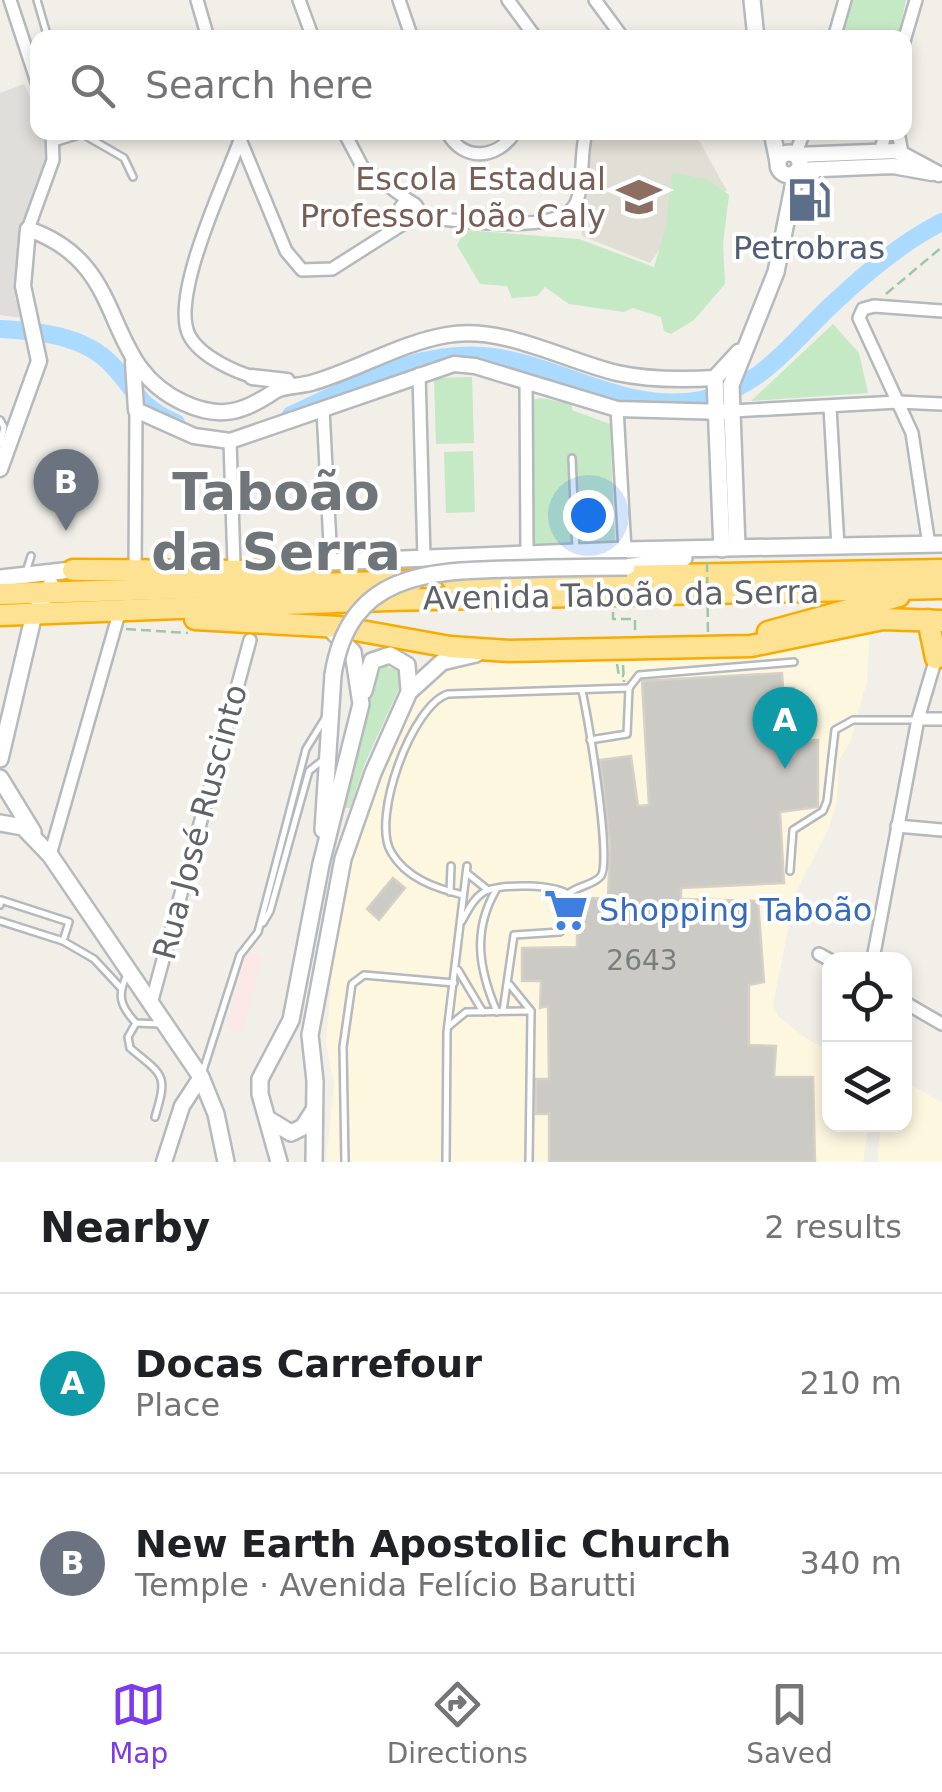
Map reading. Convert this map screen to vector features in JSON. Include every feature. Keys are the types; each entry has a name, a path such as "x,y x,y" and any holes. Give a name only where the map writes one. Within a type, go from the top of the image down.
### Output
{"highway":[{"name":"Avenida Taboão da Serra","path":"0,594 46,594 122,611 346,584 942,570"},
{"path":"65,571 278,571 346,584"},
{"name":"Avenida Taboão da Serra","path":"0,615 144,612 302,602 942,588"},
{"path":"711,640 891,600 916,589"},
{"path":"144,612 168,618 316,626 450,648 509,651 711,640 779,642 883,619 935,620 939,655"}],"main road":[{"path":"752,0 755,30"},
{"path":"777,140 791,160"},
{"path":"718,552 728,500 726,382 770,291 788,204 791,160 784,140"},
{"path":"322,864 326,760 338,650 359,613 403,579 447,570 626,558 936,544"},
{"path":"138,568 576,552 626,558"},
{"path":"0,578 65,571"},
{"path":"0,760 34,614 65,571"},
{"path":"316,626 348,642 361,704"},
{"path":"314,1162 316,1106 310,1035 342,859 373,773 409,692 442,662 509,651"},
{"path":"279,1162 260,1079 290,1020 368,666 379,657 398,658 407,665 409,692"},
{"path":"0,778 34,836 201,1077 213,1104 222,1157"},
{"path":"0,810 22,815"},
{"path":"0,823 17,824 34,836"},
{"path":"266,1116 274,1126 291,1133 303,1128 316,1106"}],"street":[{"path":"10,0 30,61"},
{"path":"197,0 206,30"},
{"path":"299,0 310,30"},
{"path":"399,0 409,30"},
{"path":"508,0 530,30"},
{"path":"595,0 617,30"},
{"path":"836,30 845,0"},
{"path":"907,30 916,0"},
{"path":"0,469 36,376 38,344 22,267 28,228 53,160 53,140"},
{"path":"237,140 190,281 184,311 190,339 200,349 276,388"},
{"path":"240,140 294,265 312,273 332,269 371,246 408,211"},
{"path":"348,140 363,168 408,211 535,224 565,216 577,201 585,140"},
{"path":"454,140 463,151 477,154 497,150 506,140"},
{"path":"791,160 800,140"},
{"path":"880,152 884,140"},
{"path":"893,166 902,152 900,140"},
{"path":"791,160 902,152 940,175"},
{"path":"791,160 893,166 940,175"},
{"path":"28,228 66,248 101,284 134,367 136,405 138,568 50,856"},
{"path":"936,544 912,433 859,323 862,309 874,306 942,311"},
{"path":"134,367 162,392 186,404 222,414 247,410 276,388 307,384 451,334 502,339 620,374 726,382"},
{"path":"136,405 194,436 230,441 454,364 617,409 936,404"},
{"path":"419,374 424,558"},
{"path":"860,404 873,395 882,375"},
{"path":"252,377 307,384"},
{"path":"247,410 253,396 252,377"},
{"path":"526,382 526,554"},
{"path":"912,433 936,404"},
{"path":"830,407 838,548"},
{"path":"617,409 626,558"},
{"path":"323,410 331,563"},
{"path":"230,441 234,566"},
{"name":"Rua José Ruscinto","path":"151,1004 250,640"},
{"path":"874,952 918,719 939,655"},
{"path":"918,719 942,719"},
{"path":"898,826 942,830"},
{"path":"912,1007 942,1024"},
{"path":"164,1162 182,1106 201,1077"}],"lane":[{"path":"37,0 46,30"},
{"path":"91,140 124,158 134,177"},
{"path":"0,420 4,428 0,445"},
{"path":"572,458 576,552"},
{"path":"24,577 31,556"},
{"path":"463,895 412,875 389,850 385,831 388,794 428,704 448,694 626,688 640,674 794,662"},
{"path":"590,740 627,734 626,688"},
{"path":"568,894 600,878 604,862 582,691"},
{"path":"260,925 306,749 330,712"},
{"path":"790,871 794,830 822,811 827,801 834,730 853,720 918,719"},
{"path":"201,1077 240,955 270,911 311,765 326,760"},
{"path":"450,892 451,866"},
{"path":"446,1162 448,1027 466,868 492,890"},
{"path":"460,924 475,900 492,890 555,888 568,894"},
{"path":"492,890 480,934 484,980 500,1011"},
{"path":"500,1011 510,985 508,956 514,936 560,932 568,894"},
{"path":"0,905 1,900 69,922 63,941"},
{"path":"0,921 63,941 94,959 120,988"},
{"path":"457,968 483,1012"},
{"path":"129,972 120,988 120,1002 136,1022 164,1024"},
{"path":"346,1162 344,1047 352,984 364,976 454,983"},
{"path":"510,985 531,1010 528,1162"},
{"path":"448,1027 462,1014 531,1010"},
{"path":"136,1022 128,1037 130,1048 162,1074 165,1083 155,1117"}],"path":[{"path":"874,306 942,247"},
{"path":"711,640 718,552"},
{"path":"613,610 613,619 635,620 634,636"},
{"path":"122,611 195,633"},
{"path":"624,671 626,688"}],"shaded area":[{"path":"24,84 30,97 30,140 46,140 48,151 18,242 15,297 22,318 0,315 0,93"},
{"name":"Escola Estadual Professor João Caly","path":"590,140 699,140 727,191 695,199 650,263 582,236 578,211"},
{"name":"Shopping Taboão","path":"870,628 867,681 850,742 839,760 837,801 828,830 795,894 773,1005 778,1016 822,1047 822,1132 868,1132 863,1162 326,1162 334,1085 326,1042 334,950 344,893 367,808 417,695 428,682 459,666 492,663 649,661 767,653"},
{"path":"246,951 262,956 243,1033 226,1028"},
{"path":"912,1085 942,1103 942,1162 877,1162 880,1132 912,1132"}],"green space":[{"path":"852,0 906,0 900,30 845,30"},
{"path":"672,173 706,179 729,195 723,244 725,284 694,320 671,334 664,331 661,317 633,308 624,312 569,304 545,287 537,296 512,298 507,286 480,284 457,245 465,230 579,239 654,267 666,227"},
{"path":"833,324 859,353 868,393 751,401"},
{"path":"472,377 474,443 436,444 434,378"},
{"path":"531,400 572,404 572,410 610,424 615,546 533,545"},
{"path":"473,451 475,512 446,513 444,452"},
{"path":"385,666 406,673 365,763 350,808 344,808 373,674"}],"building":[{"name":"Shopping Taboão","path":"782,673 783,688 794,688 797,741 818,740 818,807 780,812 784,883 681,888 681,899 758,901 764,982 749,985 749,1045 776,1046 774,1077 813,1077 815,1162 549,1162 549,1114 536,1114 536,1079 549,1079 548,1006 540,1008 541,981 522,981 522,948 577,947 577,897 608,899 610,843 600,760 631,756 638,806 649,805 642,681"},
{"path":"393,878 405,888 379,920 367,909"}],"waterway":[{"path":"291,415 389,371 466,355 519,362 647,401 673,403 723,394 760,373 875,267 942,222"},
{"path":"0,329 45,333 88,347 112,365 145,404 176,423"}],"place":[{"name":"Escola Estadual Professor João Caly","path":"639,197"},
{"name":"Petrobras","path":"809,200"},
{"name":"New Earth Apostolic Church","path":"66,531"},
{"name":"Docas Carrefour","path":"785,769"},
{"name":"Shopping Taboão","path":"566,910"}],"district":[{"name":"Taboão da Serra","path":"276,522"}]}
